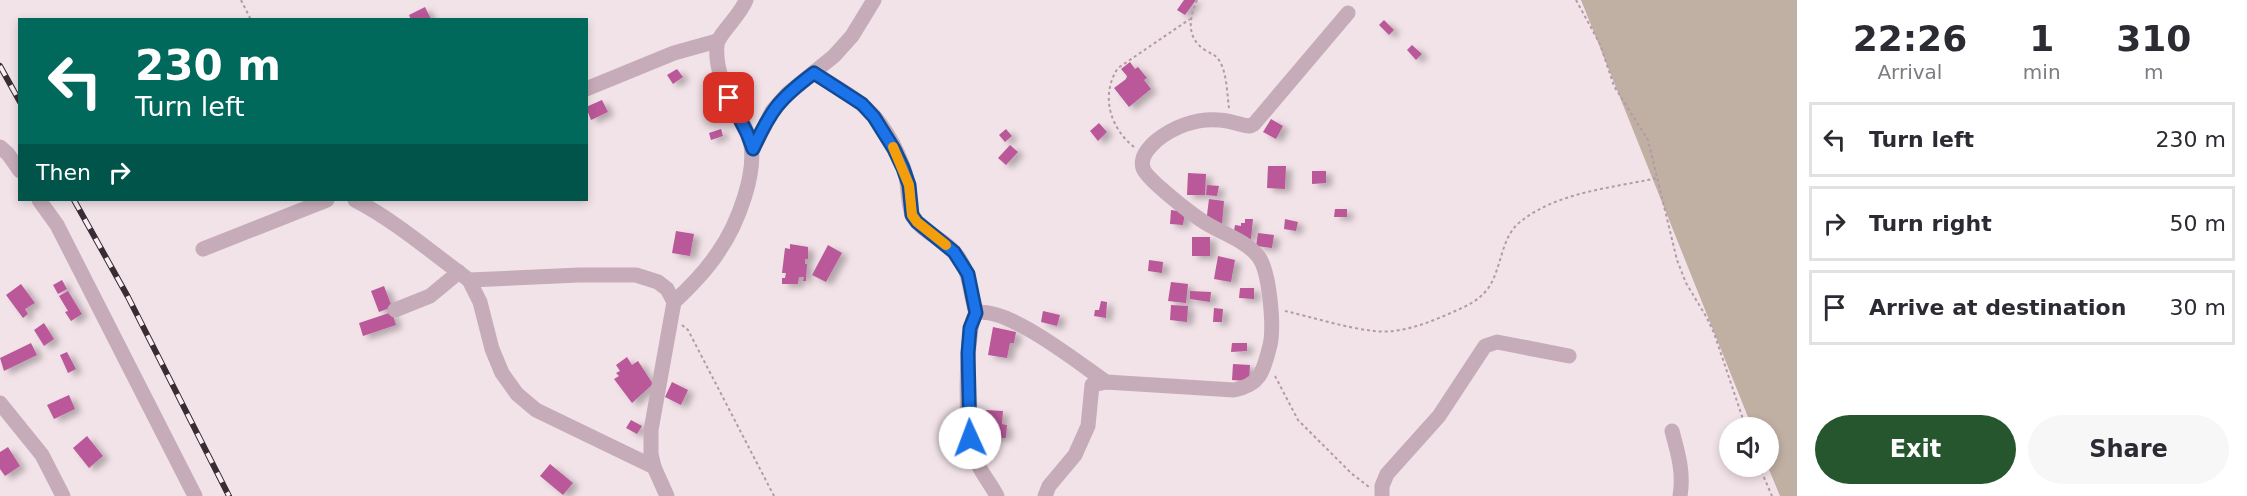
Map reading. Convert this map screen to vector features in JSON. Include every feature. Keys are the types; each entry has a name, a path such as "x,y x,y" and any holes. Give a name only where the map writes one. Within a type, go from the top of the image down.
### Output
{"street":[{"path":"588,88 674,53 717,41 737,18 746,0"},
{"path":"667,496 654,467 651,454 651,430 675,302 718,252 737,214 751,170 753,149 772,111 788,93 834,56 852,36 874,0"},
{"path":"1046,496 1049,486 1075,454 1086,432 1091,416 1091,388 1095,384 1106,382 1234,390 1249,387 1260,376 1271,341 1270,308 1259,258 1250,249 1203,222 1149,178 1143,168 1144,155 1149,147 1172,130 1198,120 1254,124 1348,13"},
{"path":"717,41 716,61 722,84 753,149"},
{"path":"814,73 862,104 883,129 909,185 912,215 917,222 954,252 968,274 976,313 970,328 968,353 971,450 997,496"},
{"path":"0,147 18,168"},
{"path":"40,201 57,225 195,496"},
{"path":"203,249 324,201"},
{"path":"357,201 381,213 464,276 480,302 492,349 502,374 517,394 536,410 654,467"},
{"path":"395,310 430,296 464,276 636,275 658,282 667,289 675,302"},
{"path":"976,313 982,311 1003,316 1035,334 1106,382"},
{"path":"1377,493 1387,474 1439,416 1485,346 1497,342 1569,356"},
{"path":"0,403 42,455 63,496"},
{"path":"1672,431 1682,472 1680,496"}],"path":[{"path":"241,0 250,18"},
{"path":"1197,0 1190,18 1191,31 1203,49 1218,58 1221,64 1232,122"},
{"path":"1576,0 1600,44 1614,86 1646,135 1677,260 1686,283 1710,325 1742,417"},
{"path":"1144,155 1122,137 1114,125 1110,109 1110,86 1113,76 1118,68 1190,18"},
{"path":"1270,308 1374,331 1416,327 1443,317 1482,297 1491,284 1508,238 1518,223 1532,214 1558,200 1658,178"},
{"path":"671,324 685,326 688,330 774,496"},
{"path":"1266,361 1298,420 1350,473 1377,493"},
{"path":"1764,477 1772,496"}],"shaded area":[{"path":"1581,0 1797,0 1797,496 1780,496 1772,477 1779,477 1779,417 1748,417"}],"building":[{"path":"1184,0 1196,0 1185,15 1177,10"},
{"path":"425,7 430,18 410,18 409,15"},
{"path":"1384,20 1394,30 1389,35 1379,25"},
{"path":"1412,45 1422,54 1416,60 1407,50"},
{"path":"1130,62 1135,69 1138,67 1147,78 1144,80 1151,89 1129,107 1114,88 1126,79 1127,76 1121,69"},
{"path":"677,69 683,77 673,84 667,75"},
{"path":"602,100 608,112 591,120 588,106"},
{"path":"1271,119 1283,126 1276,139 1263,132"},
{"path":"1099,123 1107,132 1098,141 1090,131"},
{"path":"721,129 723,136 711,140 709,133"},
{"path":"1006,129 1012,136 1005,142 999,135"},
{"path":"1010,145 1018,152 1006,165 998,158"},
{"path":"1268,166 1286,166 1285,189 1267,188"},
{"path":"1312,171 1326,171 1326,183 1312,184"},
{"path":"1188,173 1206,174 1205,195 1187,195"},
{"path":"1207,185 1219,186 1217,196 1206,195"},
{"path":"1209,199 1224,201 1222,225 1206,223"},
{"path":"1335,209 1347,209 1347,217 1334,217"},
{"path":"1171,210 1185,212 1183,225 1170,224"},
{"path":"1245,219 1253,219 1251,239 1233,237 1235,225 1241,226 1241,223 1245,223"},
{"path":"1285,219 1298,222 1296,231 1284,229"},
{"path":"676,231 694,234 690,256 672,253"},
{"path":"1258,233 1274,235 1272,248 1256,246"},
{"path":"1192,237 1210,237 1210,256 1192,256"},
{"path":"790,244 808,247 808,259 805,259 806,281 803,281 804,277 799,277 798,284 782,284 782,278 785,278 786,273 782,273 785,248 790,249"},
{"path":"828,245 842,253 826,282 812,275"},
{"path":"1218,256 1235,260 1231,282 1214,279"},
{"path":"1149,260 1163,262 1162,273 1148,271"},
{"path":"62,280 67,289 58,294 53,285"},
{"path":"1171,282 1188,284 1186,303 1168,301"},
{"path":"21,284 35,303 25,309 28,314 23,318 6,295"},
{"path":"384,286 392,307 379,312 371,291"},
{"path":"1240,288 1254,288 1254,299 1239,298"},
{"path":"68,291 82,314 71,321 59,296"},
{"path":"1190,291 1211,292 1210,302 1190,299"},
{"path":"1101,301 1107,302 1106,318 1094,316 1095,310 1099,310"},
{"path":"1171,305 1188,306 1187,322 1170,320"},
{"path":"1214,308 1223,309 1222,322 1213,322"},
{"path":"1043,311 1060,315 1057,326 1041,322"},
{"path":"392,312 396,325 363,336 359,323"},
{"path":"44,323 54,339 44,346 34,330"},
{"path":"993,327 1016,332 1014,343 1010,343 1007,358 988,355"},
{"path":"31,343 37,355 4,371 0,358"},
{"path":"1232,343 1247,343 1247,351 1231,352"},
{"path":"67,352 76,369 68,373 60,355"},
{"path":"627,357 632,365 638,361 653,384 632,403 614,379 619,376 616,373 620,371 616,365"},
{"path":"1233,364 1250,365 1249,381 1232,380"},
{"path":"672,382 688,390 681,405 665,397"},
{"path":"69,395 75,409 54,419 47,405"},
{"path":"986,410 1003,411 1002,424 1007,425 1006,438 984,437"},
{"path":"631,420 642,426 637,434 626,428"},
{"path":"87,436 103,456 89,468 73,448"},
{"path":"8,447 20,466 5,476 0,469 0,452"},
{"path":"550,464 573,483 563,495 540,476"}],"railway":[{"path":"0,66 18,98"},
{"path":"75,201 128,297 229,496"}],"slow traffic":[{"path":"893,147 909,185 912,215 917,222 946,245"}],"route":[{"path":"729,98 753,149 772,111 788,93 814,73 862,104 883,129 909,185 912,215 917,222 954,252 968,274 976,313 970,328 968,353 970,438"}]}
